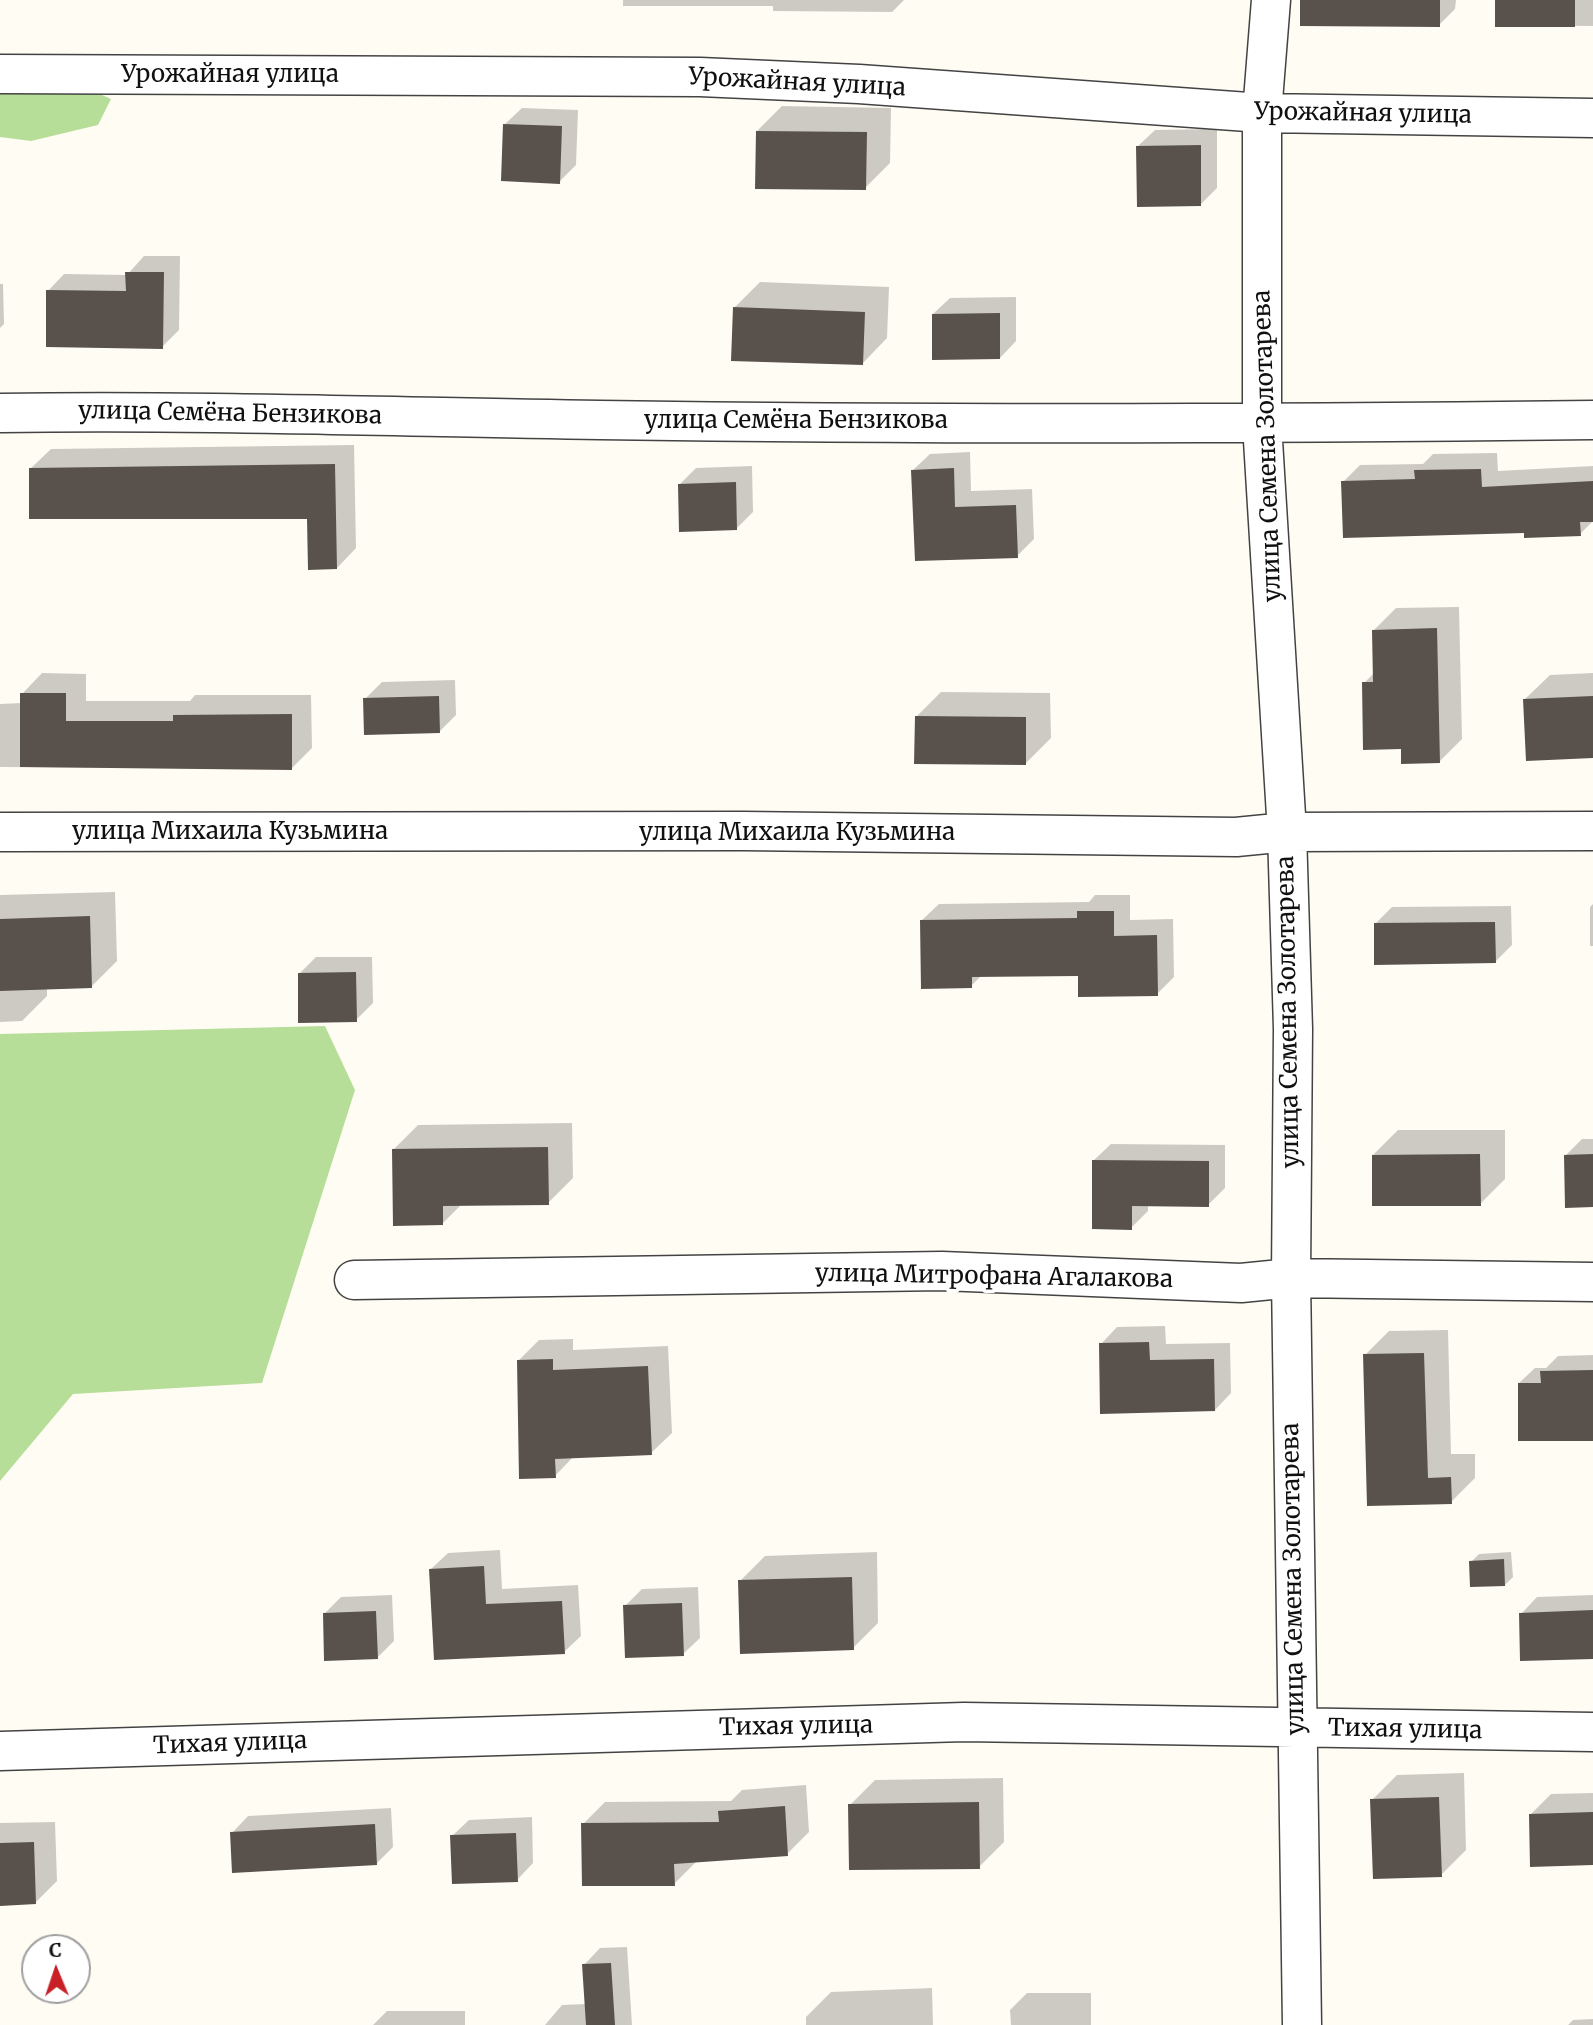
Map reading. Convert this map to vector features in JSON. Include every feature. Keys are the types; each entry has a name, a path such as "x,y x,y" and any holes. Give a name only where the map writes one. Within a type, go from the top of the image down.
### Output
{"street":[{"name":"улица Семена Золотарева","path":"1271,0 1262,113 1262,425 1287,831 1293,1029 1291,1278 1302,2025"},
{"name":"Урожайная улица","path":"0,74 700,77 859,84 1262,113 1593,118"},
{"name":"улица Семёна Бензикова","path":"0,413 155,410 602,420 1262,425 1593,420"},
{"name":"улица Михаила Кузьмина","path":"0,832 743,831 1236,837 1287,831 1593,831"},
{"name":"улица Митрофана Агалакова","path":"354,1280 942,1270 1241,1283 1291,1278 1593,1282"},
{"name":"Тихая улица","path":"0,1751 964,1722 1593,1732"}],"green space":[{"path":"0,74 55,74 111,99 98,125 31,141 0,137"},
{"path":"325,1026 355,1090 262,1383 73,1394 0,1481 0,1034"}],"building":[{"path":"1300,0 1440,0 1440,27 1300,26"},
{"path":"1495,0 1575,0 1575,27 1495,27"},
{"path":"503,124 562,126 560,184 501,181"},
{"path":"756,131 867,132 866,190 755,189"},
{"path":"1201,145 1201,206 1137,207 1136,146"},
{"path":"125,272 164,272 163,349 46,347 46,290 126,291"},
{"path":"733,307 865,312 863,365 731,361"},
{"path":"1000,313 1000,359 932,360 932,314"},
{"path":"335,464 337,569 308,570 307,519 29,519 29,468"},
{"path":"954,468 955,507 1016,505 1018,558 915,561 911,470"},
{"path":"1481,469 1482,487 1593,481 1593,522 1580,522 1581,536 1524,538 1524,533 1343,538 1341,481 1415,479 1414,470"},
{"path":"736,482 737,530 679,532 678,484"},
{"path":"1437,628 1440,763 1401,764 1401,749 1363,750 1362,682 1373,682 1372,630"},
{"path":"20,693 66,693 66,721 173,721 173,715 292,714 292,770 20,767"},
{"path":"439,696 440,733 364,735 363,698"},
{"path":"1593,696 1593,758 1526,761 1523,699"},
{"path":"915,716 1026,717 1026,765 914,764"},
{"path":"1077,911 1114,911 1114,936 1157,935 1158,996 1078,997 1078,976 972,977 972,988 921,989 920,920 1077,918"},
{"path":"90,916 92,988 0,991 0,919"},
{"path":"1495,922 1496,963 1374,965 1374,923"},
{"path":"356,972 357,1022 298,1023 298,973"},
{"path":"548,1147 549,1205 443,1206 443,1225 393,1226 392,1149"},
{"path":"1480,1154 1481,1206 1372,1206 1372,1155"},
{"path":"1593,1154 1593,1207 1565,1208 1564,1155"},
{"path":"1092,1160 1209,1161 1209,1207 1132,1206 1132,1230 1092,1229"},
{"path":"1149,1342 1150,1360 1214,1359 1215,1411 1100,1414 1099,1343"},
{"path":"1424,1353 1428,1478 1451,1477 1452,1504 1367,1506 1363,1354"},
{"path":"553,1359 553,1370 648,1366 652,1455 555,1459 556,1478 519,1479 517,1360"},
{"path":"1593,1370 1593,1441 1518,1441 1518,1383 1541,1383 1540,1371"},
{"path":"1504,1559 1505,1586 1470,1587 1469,1561"},
{"path":"484,1566 486,1604 562,1601 565,1654 434,1660 429,1569"},
{"path":"852,1577 854,1650 740,1654 738,1580"},
{"path":"682,1603 684,1656 625,1658 623,1605"},
{"path":"1593,1610 1593,1659 1520,1661 1519,1613"},
{"path":"376,1611 378,1659 324,1661 323,1613"},
{"path":"1439,1797 1442,1877 1373,1879 1370,1799"},
{"path":"979,1802 980,1869 849,1870 848,1804"},
{"path":"785,1806 788,1856 674,1864 675,1886 582,1886 581,1823 719,1822 718,1811"},
{"path":"1593,1812 1593,1865 1530,1867 1529,1814"},
{"path":"375,1824 377,1865 232,1873 230,1832"},
{"path":"516,1833 518,1882 452,1884 450,1835"},
{"path":"34,1842 36,1904 0,1906 0,1843"},
{"path":"611,1963 615,2025 586,2025 582,1964"}]}
